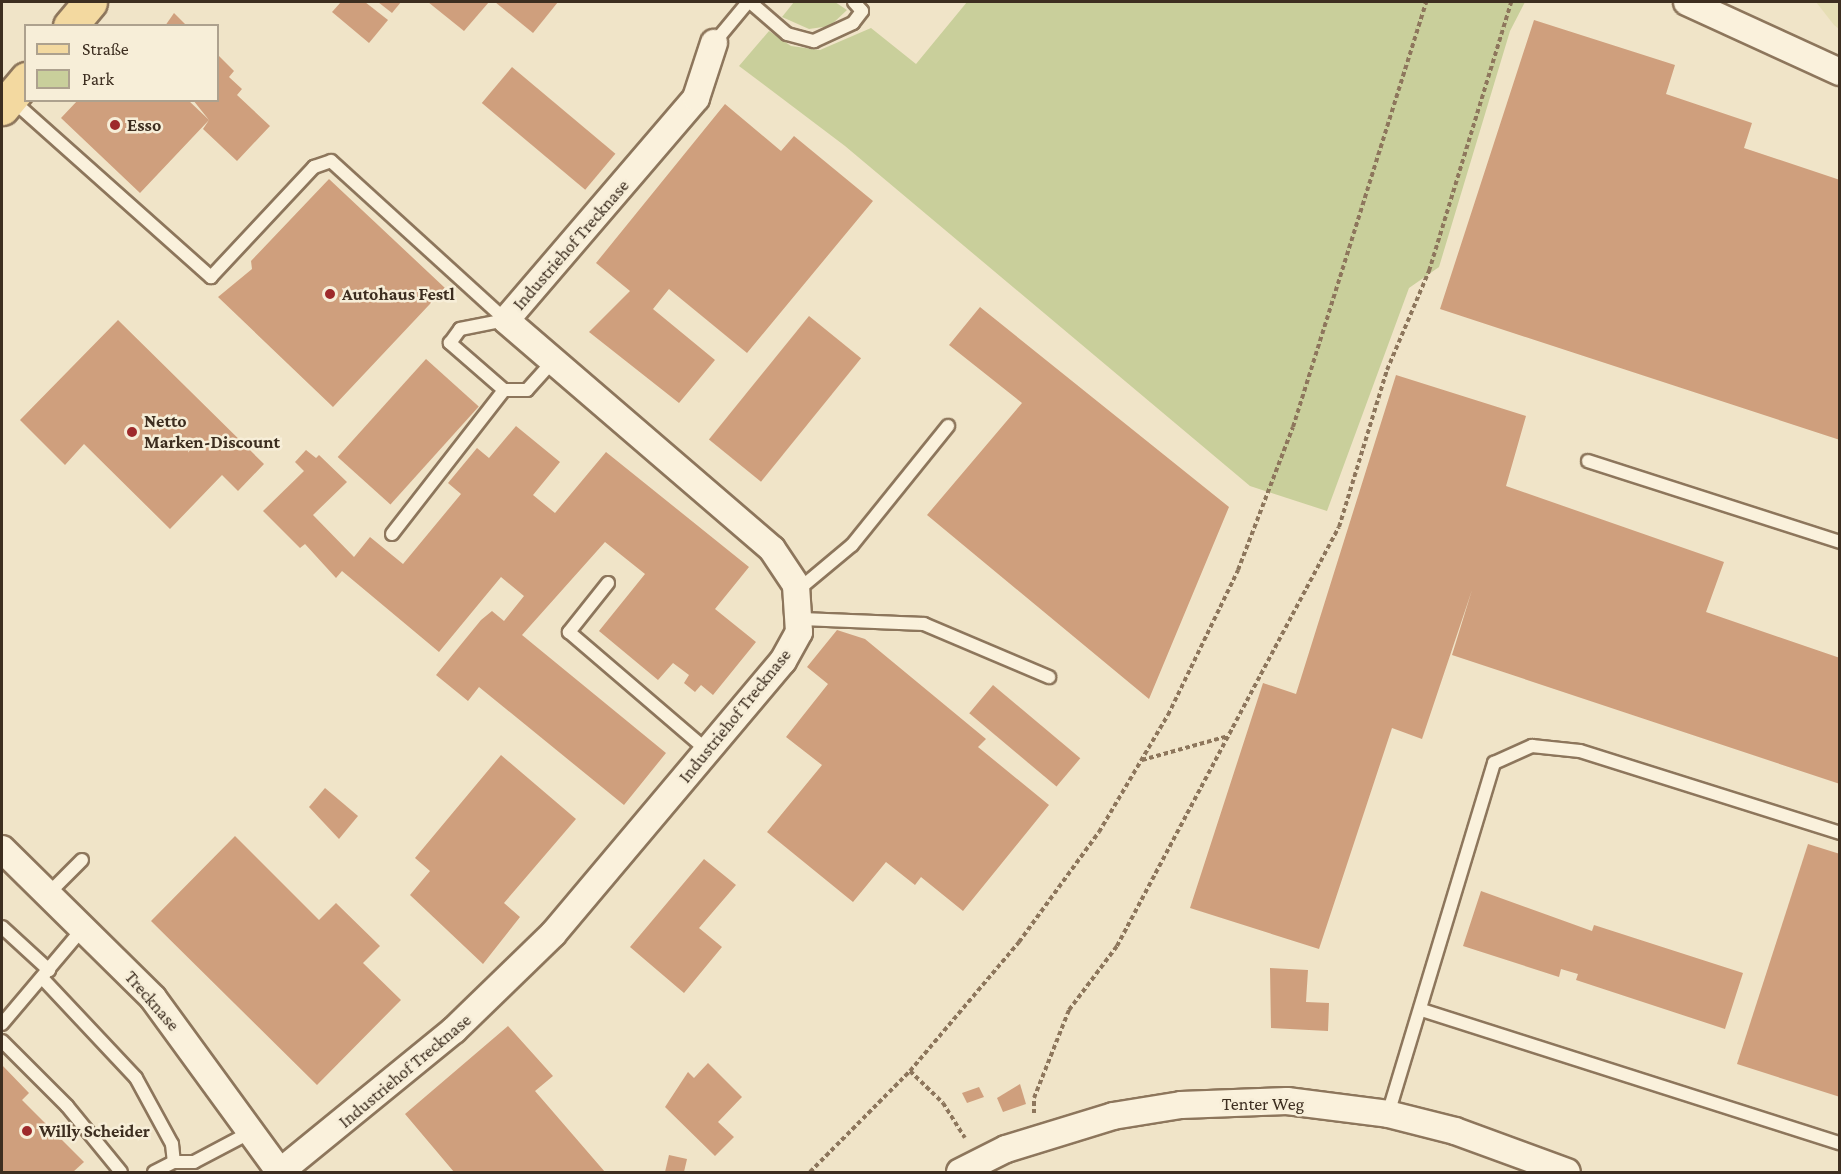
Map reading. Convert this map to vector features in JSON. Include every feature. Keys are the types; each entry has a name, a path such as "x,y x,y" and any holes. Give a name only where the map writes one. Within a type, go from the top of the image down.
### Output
{"main road":[{"path":"72,24 90,2"}],"street":[{"path":"1697,4 1839,72"},
{"name":"Industriehof Trecknase","path":"280,1173 496,992 553,934 783,661 802,619 798,590 772,549 506,320 696,98 714,43"},
{"name":"Trecknase","path":"2,849 153,998 280,1173"},
{"name":"Tenter Weg","path":"970,1167 1034,1139 1113,1116 1181,1105 1287,1101 1388,1114 1455,1131 1567,1173"}],"lane":[{"path":"714,43 749,2 787,34 814,41 854,23 862,11 854,2"},
{"path":"12,95 211,277 314,167 331,160 506,320"},
{"path":"506,320 460,329 450,343 504,390 527,390 553,361"},
{"path":"392,534 504,390"},
{"path":"798,590 852,545 948,426"},
{"path":"1588,461 1839,542"},
{"path":"608,583 569,633 708,751"},
{"path":"802,619 924,624 1049,676"},
{"path":"1388,1114 1422,1010 1494,763 1532,746 1580,752 1668,775 1839,833"},
{"path":"48,894 82,860"},
{"path":"2,927 136,1078 172,1144 174,1162"},
{"path":"2,1024 46,975 83,928"},
{"path":"1422,1010 1839,1143"},
{"path":"2,1041 67,1106 121,1173"},
{"path":"154,1173 174,1162 194,1162 251,1132"}],"path":[{"path":"810,1173 910,1071 1019,942 1142,760 1210,631 1289,437 1426,2"},
{"path":"1034,1139 1034,1098 1069,1011 1117,946 1339,527 1387,370 1420,298 1511,2"},
{"path":"1142,760 1228,736"},
{"path":"910,1071 943,1104 970,1167"}],"shaded area":[{"path":"1816,2 1839,2 1839,29 1834,25"}],"green space":[{"path":"794,2 835,2 847,10 830,26 809,29 782,17"},
{"path":"967,2 1525,2 1510,31 1439,267 1409,288 1327,511 1250,486 845,146 739,66 769,31 791,46 820,50 871,28 916,64"}],"building":[{"path":"341,2 365,2 388,20 369,43 332,12"},
{"path":"378,2 401,2 392,13"},
{"path":"428,2 489,2 464,31"},
{"path":"495,2 558,2 533,33"},
{"path":"174,13 185,24 166,24"},
{"path":"1534,20 1675,65 1666,94 1752,123 1744,148 1840,180 1840,440 1440,309"},
{"path":"219,56 234,71 229,77 242,89 237,95 270,126 237,161 203,129 209,120 195,102 219,102"},
{"path":"512,67 615,154 585,190 482,103"},
{"path":"76,102 190,102 209,120 140,193 61,118"},
{"path":"725,104 781,151 794,136 873,201 747,353 669,289 653,309 715,360 679,403 589,332 630,291 596,263"},
{"name":"Autohaus Festl","path":"329,179 445,288 333,407 218,297 252,269 251,261"},
{"path":"980,307 1229,507 1149,699 927,515 1022,403 949,345"},
{"path":"809,316 861,358 761,482 709,440"},
{"name":"Netto Marken-Discount","path":"118,320 264,464 238,491 222,475 170,529 84,444 65,465 20,420"},
{"path":"426,359 479,407 390,505 338,457"},
{"path":"1396,375 1526,416 1506,486 1724,562 1706,612 1840,658 1840,784 1452,655 1472,590 1422,739 1392,728 1319,949 1190,908 1263,683 1296,694"},
{"path":"516,426 560,462 533,495 555,513 606,452 749,567 715,609 756,642 713,695 701,685 695,692 684,683 689,675 673,663 658,680 599,631 645,574 605,542 522,635 666,753 624,805 479,687 468,701 436,675 481,620 492,611 504,621 524,596 501,577 439,652 342,571 336,578 305,544 300,548 263,511 304,471 295,462 306,450 316,458 319,455 347,482 313,515 354,557 370,537 403,564 461,494 448,483 477,448 489,458"},
{"path":"837,630 865,639 986,739 978,747 1049,805 963,911 921,877 915,885 886,862 853,902 767,832 822,765 786,737 828,684 807,667"},
{"path":"993,685 1080,758 1057,787 969,713"},
{"path":"501,755 576,819 504,903 520,917 483,964 410,895 430,871 415,858"},
{"path":"325,788 358,816 339,839 309,807"},
{"path":"235,836 319,920 336,903 380,946 363,963 401,1000 317,1085 151,921"},
{"path":"1808,844 1840,854 1840,1097 1737,1064"},
{"path":"704,859 736,885 699,928 722,947 684,993 630,947"},
{"path":"1481,891 1592,931 1594,925 1743,973 1725,1029 1576,980 1578,974 1561,969 1559,977 1463,946"},
{"path":"1270,968 1308,970 1306,1002 1329,1003 1328,1031 1271,1028"},
{"path":"508,1026 553,1076 535,1091 605,1172 454,1172 405,1114"},
{"path":"708,1063 742,1097 718,1122 734,1137 715,1156 665,1107 688,1072 694,1078"},
{"name":"Willy Scheider","path":"2,1065 29,1093 22,1100 84,1162 73,1172 2,1172"},
{"path":"1020,1084 1026,1104 1003,1112 997,1098"},
{"path":"979,1087 984,1097 967,1103 962,1093"},
{"path":"669,1155 687,1159 684,1172 665,1172"}],"place":[{"name":"Esso","path":"115,125"},
{"name":"Autohaus Festl","path":"330,294"},
{"name":"Netto Marken-Discount","path":"132,432"},
{"name":"Willy Scheider","path":"27,1131"}]}
